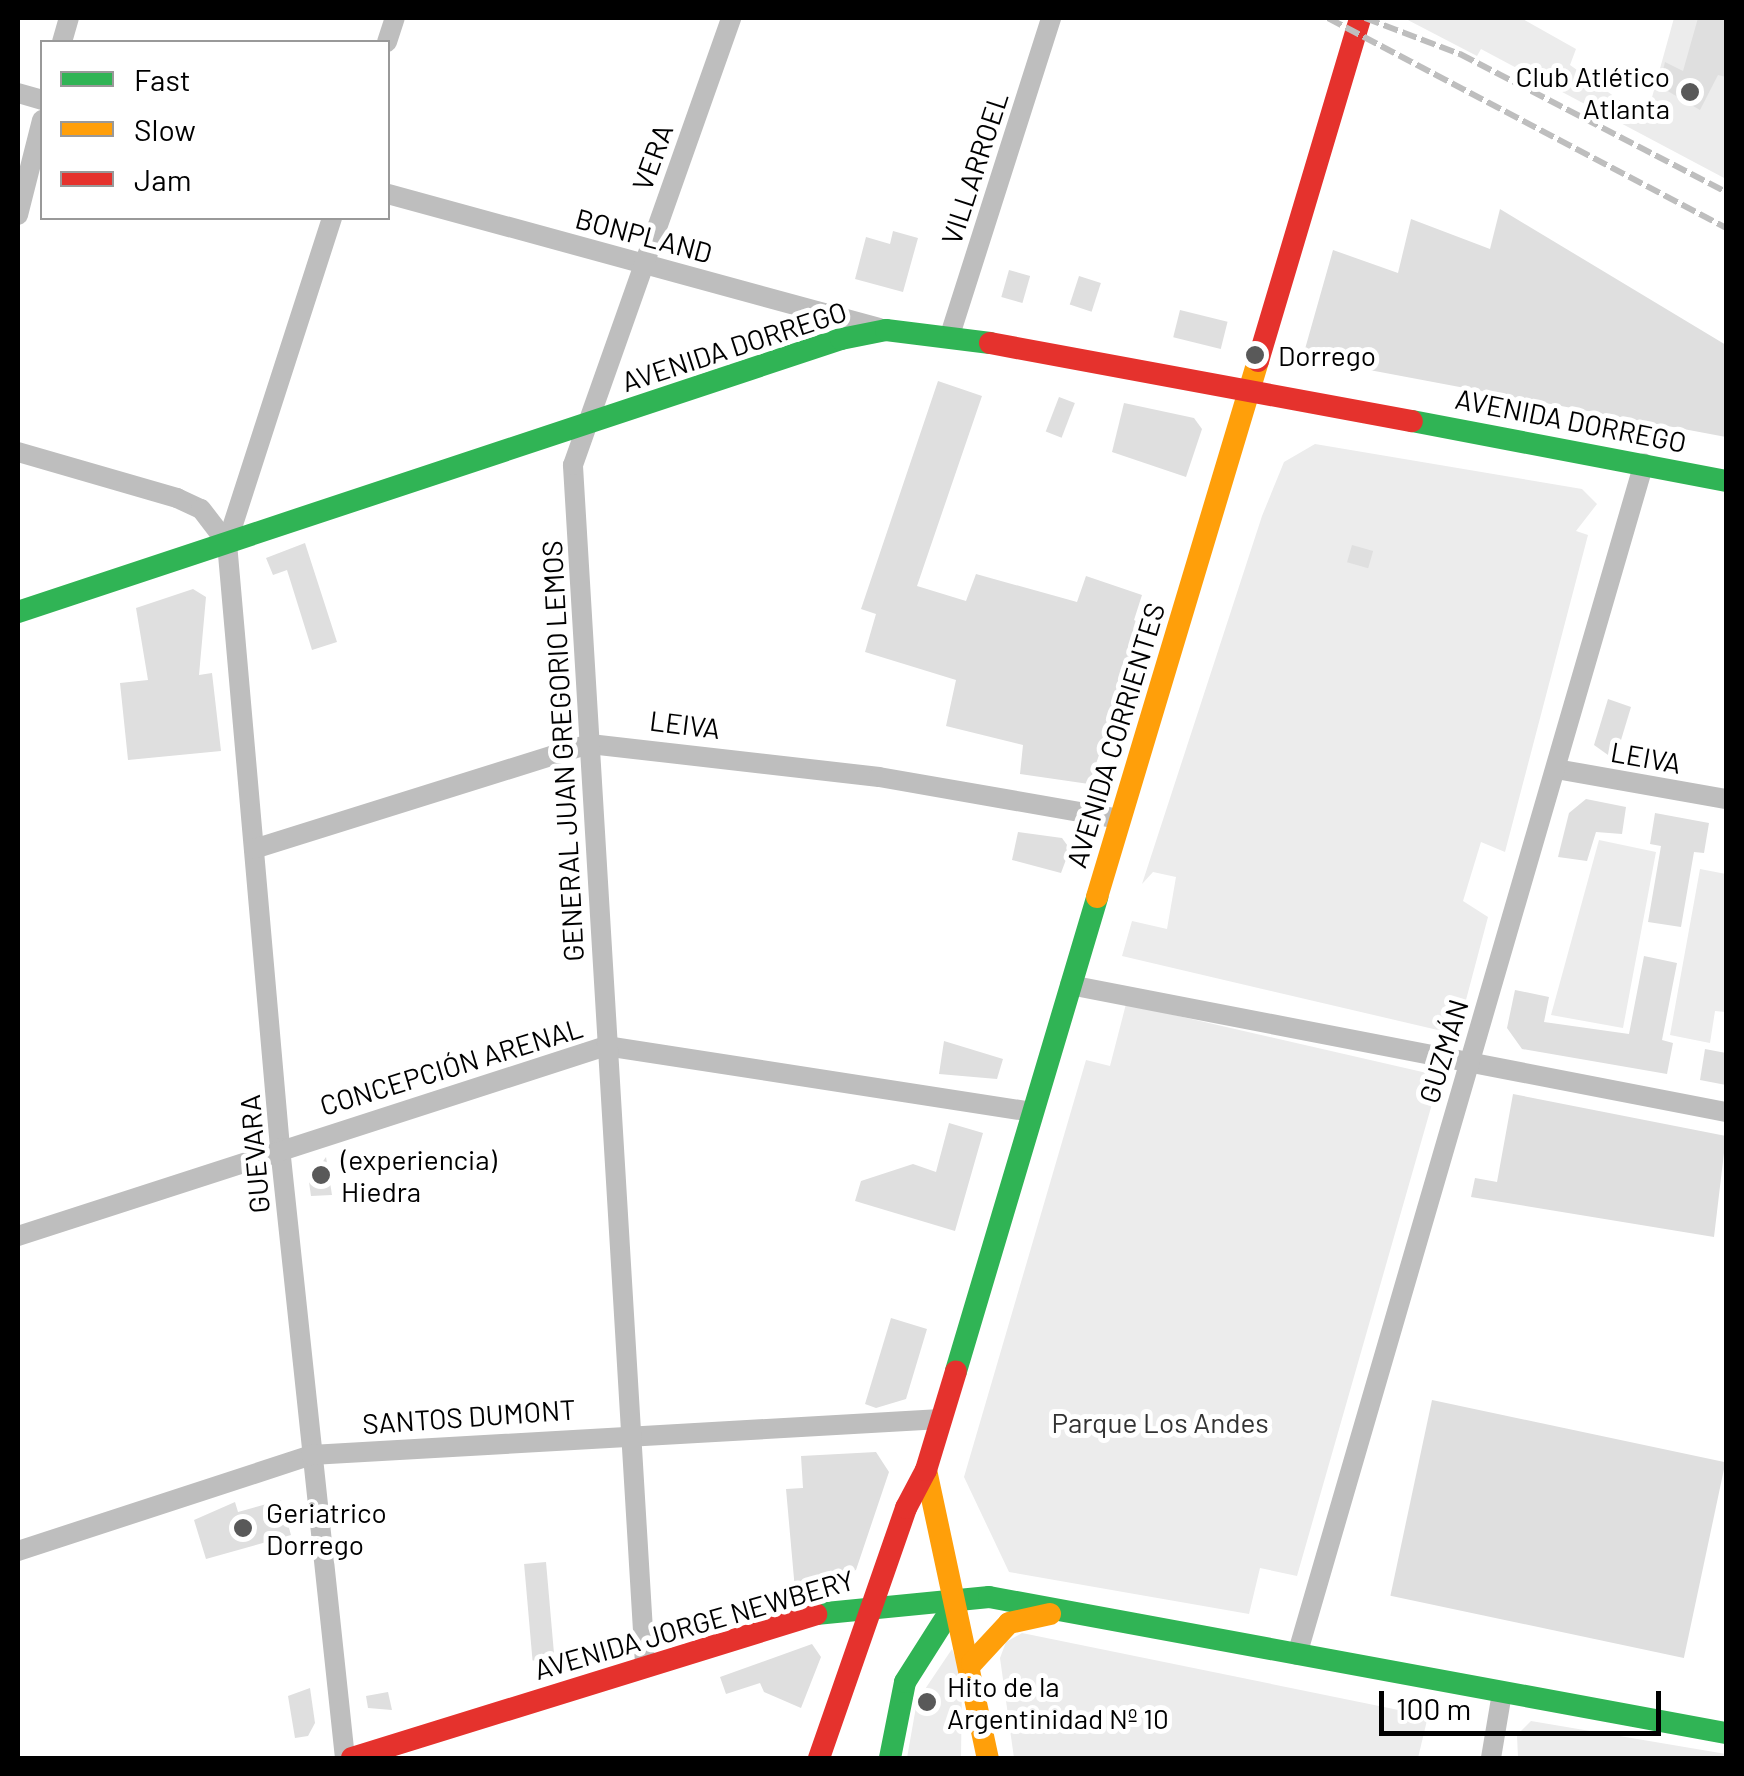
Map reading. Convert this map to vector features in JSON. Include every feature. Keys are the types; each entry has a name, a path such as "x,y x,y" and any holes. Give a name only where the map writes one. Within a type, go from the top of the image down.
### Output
{"main road":[{"name":"AVENIDA CORRIENTES","path":"819,1758 872,1604 926,1470 1120,820 1254,391 1360,18"},
{"name":"AVENIDA DORREGO","path":"18,612 583,428 842,339 886,330 950,335 1726,480"},
{"name":"AVENIDA CORRIENTES","path":"926,1470 972,1664 988,1758"},
{"name":"AVENIDA JORGE NEWBERY","path":"348,1758 644,1664 872,1604 1002,1598 1058,1613 1726,1733"},
{"path":"890,1758 905,1682 957,1600"},
{"name":"AVENIDA JORGE NEWBERY","path":"972,1664 1008,1623 1058,1613"},
{"path":"971,1758 984,1731"}],"street":[{"name":"VERA","path":"583,428 730,18"},
{"name":"VILLARROEL","path":"950,335 1051,18"},
{"path":"18,216 40,128"},
{"name":"BONPLAND","path":"390,195 886,330"},
{"path":"228,542 331,220"},
{"name":"GENERAL JUAN GREGORIO LEMOS","path":"583,428 573,465 644,1664"},
{"path":"18,452 177,498 201,509 228,542"},
{"name":"GUZMÁN","path":"1298,1655 1644,464"},
{"name":"GUEVARA","path":"228,542 280,1148 348,1758"},
{"name":"LEIVA","path":"254,849 590,744 879,777 1120,820"},
{"name":"LEIVA","path":"1556,769 1726,799"},
{"path":"1070,985 1726,1112"},
{"name":"CONCEPCIÓN ARENAL","path":"18,1236 280,1148 606,1046 1032,1112"},
{"name":"SANTOS DUMONT","path":"18,1551 312,1454 629,1432 941,1419"},
{"path":"1491,1758 1502,1693"}],"green space":[{"name":"Club Atlético Atlanta","path":"1404,18 1521,18 1576,49 1570,65 1646,119 1674,18 1726,18 1726,179 1481,49 1477,56"},
{"path":"1315,444 1582,489 1597,504 1576,531 1588,535 1505,852 1481,842 1463,901 1488,917 1462,1015 1447,1012 1442,1031 1122,956 1132,921 1167,929 1176,877 1153,872 1142,884 1262,516 1284,462"},
{"path":"1599,840 1656,852 1623,1028 1551,1015"},
{"path":"1700,869 1726,874 1726,1012 1715,1011 1710,1043 1670,1035"},
{"name":"Parque Los Andes","path":"1126,1004 1440,1076 1297,1576 1260,1568 1249,1614 1009,1572 964,1477 1086,1060 1110,1066"},
{"path":"1022,1633 1428,1716 1418,1758 1014,1758 1000,1658 1006,1642"},
{"path":"952,1649 962,1676 961,1758 907,1758 917,1701"},
{"path":"1531,1721 1726,1754 1726,1758 1518,1758 1517,1735"}],"building":[{"path":"1698,18 1726,18 1726,77 1718,75 1700,110 1659,86 1665,62 1683,71"},
{"path":"1500,209 1726,345 1726,437 1311,359 1305,349 1333,250 1398,273 1411,219 1490,249"},
{"path":"893,231 918,238 903,292 855,279 866,237 890,244"},
{"path":"1009,270 1030,276 1022,303 1001,297"},
{"path":"1079,276 1101,283 1092,312 1070,305"},
{"path":"1180,310 1228,322 1221,349 1173,337"},
{"path":"938,381 982,396 917,586 966,601 976,574 1077,602 1086,576 1142,595 1134,620 1144,625 1089,784 1020,774 1023,745 946,726 956,680 865,652 876,614 861,609"},
{"path":"1059,397 1075,403 1062,438 1046,432"},
{"path":"1124,403 1194,418 1202,429 1186,477 1112,452"},
{"path":"305,543 337,642 312,650 287,570 273,575 266,558"},
{"path":"1352,545 1373,551 1368,568 1347,562"},
{"path":"193,589 206,597 199,675 212,673 221,751 128,760 120,683 148,680 136,608"},
{"path":"1608,699 1631,707 1615,760 1594,745"},
{"path":"1586,799 1626,807 1622,834 1596,832 1587,861 1558,857 1569,813"},
{"path":"1655,813 1709,823 1704,853 1694,852 1681,927 1648,922 1661,846 1650,844"},
{"path":"1018,832 1062,838 1070,849 1061,873 1012,860"},
{"path":"1644,956 1677,963 1662,1040 1673,1043 1667,1074 1522,1049 1507,1028 1515,990 1549,997 1544,1022 1629,1034"},
{"path":"944,1041 1003,1059 997,1079 939,1074"},
{"path":"1705,1049 1726,1053 1726,1085 1700,1080"},
{"path":"1513,1094 1726,1136 1714,1237 1471,1197 1475,1178 1497,1182"},
{"path":"949,1123 983,1133 955,1231 855,1201 861,1181 913,1164 936,1172"},
{"name":"(experiencia) Hiedra","path":"326,1157 332,1195 311,1196 309,1182"},
{"path":"891,1318 927,1329 906,1399 876,1408 865,1404"},
{"path":"1432,1400 1725,1462 1684,1658 1390,1596"},
{"path":"876,1452 889,1472 856,1570 795,1590 786,1489 803,1488 801,1456"},
{"name":"Geriatrico Dorrego","path":"281,1500 291,1535 206,1559 194,1520 235,1502 238,1512"},
{"path":"546,1562 554,1659 533,1661 524,1564"},
{"path":"812,1644 821,1657 801,1708 764,1692 760,1683 726,1694 720,1677"},
{"path":"310,1688 315,1723 308,1736 295,1738 288,1696"},
{"path":"388,1692 392,1710 368,1708 366,1696"}],"railway":[{"path":"1328,18 1726,228"},
{"path":"1365,18 1460,54 1726,192"}],"traffic: fast":[{"path":"18,612 841,339 886,330 990,343"},
{"path":"1412,421 1726,481"},
{"path":"956,1371 1097,897"},
{"path":"816,1614 989,1597 1726,1733"},
{"path":"890,1758 905,1682 957,1600"}],"traffic: slow":[{"path":"1097,897 1258,361"},
{"path":"926,1470 988,1758"},
{"path":"972,1663 1009,1623 1050,1614"}],"traffic: jam":[{"path":"1258,361 1360,18"},
{"path":"990,343 1412,421"},
{"path":"819,1758 906,1508 926,1470 956,1371"},
{"path":"352,1758 816,1614"}],"place":[{"name":"Club Atlético Atlanta","path":"1690,92"},
{"name":"Dorrego","path":"1255,355"},
{"name":"(experiencia) Hiedra","path":"321,1175"},
{"name":"Geriatrico Dorrego","path":"243,1528"},
{"name":"Hito de la Argentinidad Nº 10","path":"927,1702"}]}
